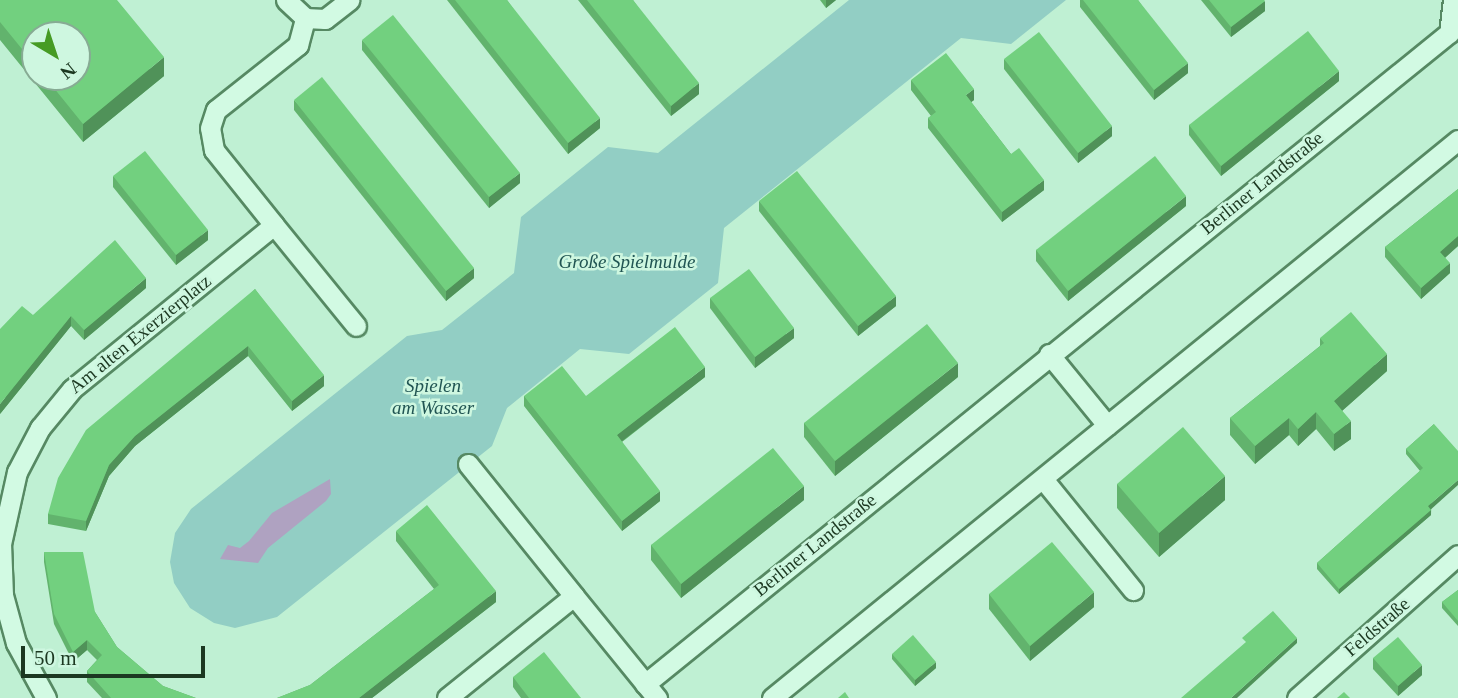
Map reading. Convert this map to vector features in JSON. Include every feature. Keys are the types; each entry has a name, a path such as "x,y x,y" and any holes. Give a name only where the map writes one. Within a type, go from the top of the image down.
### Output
{"street":[{"path":"286,0 305,18 325,19 349,0"},
{"name":"Berliner Landstraße","path":"651,691 1049,354 1449,33 1453,0"},
{"path":"305,18 298,45 216,110 210,128 214,150 356,326"},
{"path":"772,698 1458,140"},
{"name":"Am alten Exerzierplatz","path":"46,698 16,643 1,570 4,520 27,449 72,389 274,225"},
{"path":"1049,354 1107,425"},
{"path":"468,464 651,691"},
{"path":"1043,479 1133,590"},
{"name":"Feldstraße","path":"1297,698 1458,555"},
{"path":"447,698 575,596"}],"green space":[{"path":"849,0 1066,0 1011,44 961,38 724,228 718,283 629,354 580,349 507,408 492,446 277,617 235,628 214,623 190,608 174,583 170,562 175,533 191,509 407,336 442,330 514,273 521,217 608,147 658,153"}],"shaded area":[{"path":"330,479 331,494 326,501 268,548 258,563 220,559 228,545 240,548 249,541 272,513"}],"building":[{"path":"0,0 117,0 164,57 83,124 56,91 91,91 91,21 21,21 21,48 0,22"},
{"path":"455,0 507,0 600,118 568,143"},
{"path":"587,0 633,0 699,83 671,106"},
{"path":"1083,0 1138,0 1188,63 1154,90"},
{"path":"1209,0 1264,0 1265,1 1231,27"},
{"path":"393,15 520,173 489,197 362,40"},
{"path":"1308,31 1339,71 1221,166 1189,125"},
{"path":"1039,32 1112,126 1078,153 1004,59"},
{"path":"946,53 974,89 966,95 1011,154 1019,148 1044,180 1002,212 928,118 936,112 911,80"},
{"path":"322,77 474,268 446,291 294,100"},
{"path":"145,151 208,230 176,255 113,176"},
{"path":"1155,156 1186,196 1068,291 1036,250"},
{"path":"797,171 896,296 858,326 759,201"},
{"path":"1458,189 1458,236 1440,252 1450,263 1421,288 1385,247"},
{"path":"115,240 146,278 84,330 71,316 0,404 0,329 22,306 33,315"},
{"path":"749,269 794,328 755,357 710,298"},
{"path":"255,289 324,375 292,401 248,346 135,436 109,465 86,521 48,514 58,478 86,430"},
{"path":"1351,312 1387,354 1334,401 1351,421 1334,434 1316,412 1298,429 1289,418 1255,446 1230,418 1324,343 1320,338"},
{"path":"927,324 958,363 835,461 804,423"},
{"path":"675,327 705,367 617,435 660,491 622,521 524,396 562,366 586,396"},
{"path":"1434,424 1458,451 1458,480 1428,506 1431,510 1339,589 1317,563 1423,468 1406,449"},
{"path":"1183,427 1225,476 1159,533 1117,484"},
{"path":"773,448 804,486 681,584 651,545"},
{"path":"427,505 496,591 359,698 277,698 310,685 439,585 396,531"},
{"path":"1052,542 1094,592 1030,646 989,594"},
{"path":"44,552 83,552 95,612 117,647 163,686 196,698 111,698 87,671 102,655 87,640 73,652 54,614"},
{"path":"1458,590 1458,621 1442,602"},
{"path":"1273,611 1297,638 1231,698 1181,698 1246,642 1242,638"},
{"path":"913,635 936,662 915,680 892,654"},
{"path":"1398,637 1422,665 1398,686 1373,658"},
{"path":"544,652 581,698 529,698 513,677"},
{"path":"845,692 849,698 838,698"},
{"path":"1344,692 1350,698 1337,698"}],"park label":[{"name":"Große Spielmulde","path":"627,262"},
{"name":"Spielen am Wasser","path":"433,397"}]}
